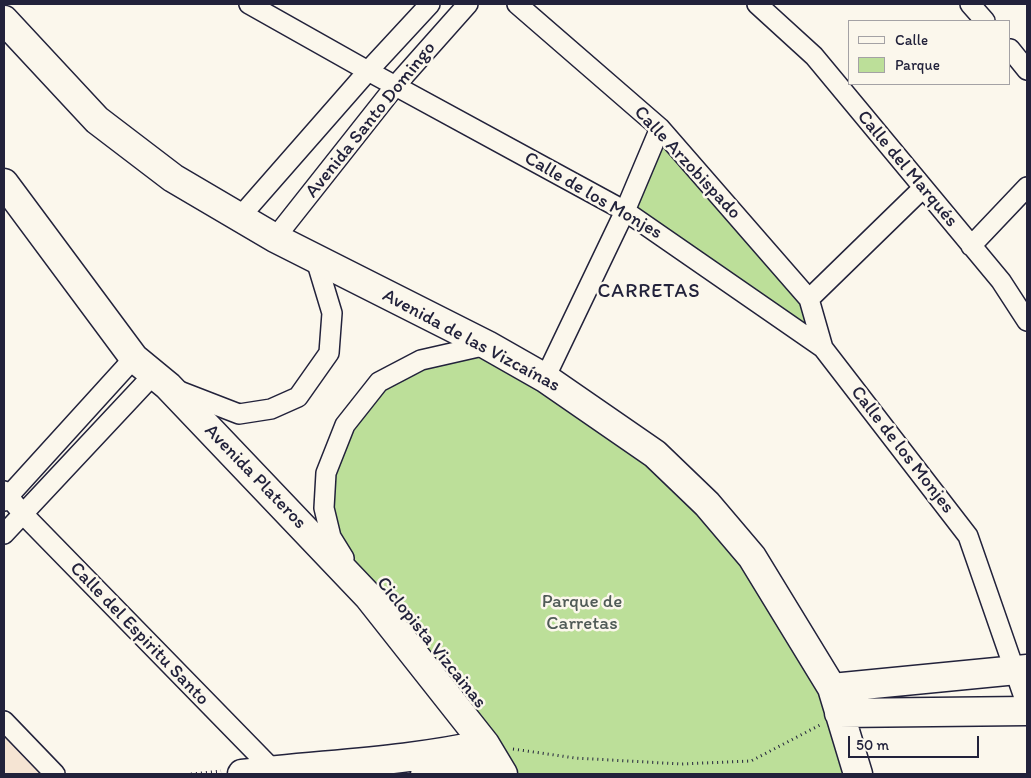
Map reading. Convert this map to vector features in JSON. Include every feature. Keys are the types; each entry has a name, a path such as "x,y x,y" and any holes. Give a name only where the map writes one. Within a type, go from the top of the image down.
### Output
{"street":[{"name":"Calle de los Monjes","path":"249,4 625,211 824,348 968,536 1021,670 1027,706"},
{"name":"Avenida Santo Domingo","path":"240,217 368,71 430,4"},
{"name":"Avenida Santo Domingo","path":"275,238 396,85 468,4"},
{"name":"Calle Arzobispado","path":"517,4 660,128 808,299 824,348"},
{"name":"Calle del Marqués","path":"757,4 814,56 1001,281 1027,320"},
{"path":"970,4 984,20"},
{"name":"Avenida de las Vizcaínas","path":"4,20 97,120 173,178 275,238 487,345 545,378 655,454 707,504 752,558 835,700 858,774"},
{"path":"1011,50 1027,70"},
{"path":"545,378 625,211 660,128"},
{"name":"Avenida Plateros","path":"4,183 152,373 368,596 495,761"},
{"path":"971,246 1027,187"},
{"path":"808,299 923,188"},
{"path":"152,373 239,414 271,409 298,396 329,353 332,313 316,260"},
{"path":"368,596 331,537 324,508 326,473 345,425 379,382 421,360 487,345"},
{"path":"5,496 152,373"},
{"path":"4,534 152,373"},
{"name":"Calle del Espiritu Santo","path":"5,496 275,772"},
{"path":"835,700 1021,670"},
{"path":"835,700 1027,711"},
{"path":"4,721 55,774"},
{"path":"242,774 367,762 462,749 495,761"},
{"path":"424,774 495,761"}],"path":[{"path":"495,761 522,750 585,759 681,764 751,761 826,722 835,700"}],"shaded area":[{"path":"4,721 55,774 4,774"}],"green space":[{"path":"660,128 809,299 823,348 625,211"},
{"name":"Parque de Carretas","path":"487,345 545,378 699,507 832,688 858,774 503,774 331,537 326,473 379,382"}],"district":[{"name":"CARRETAS","path":"649,292"}]}
